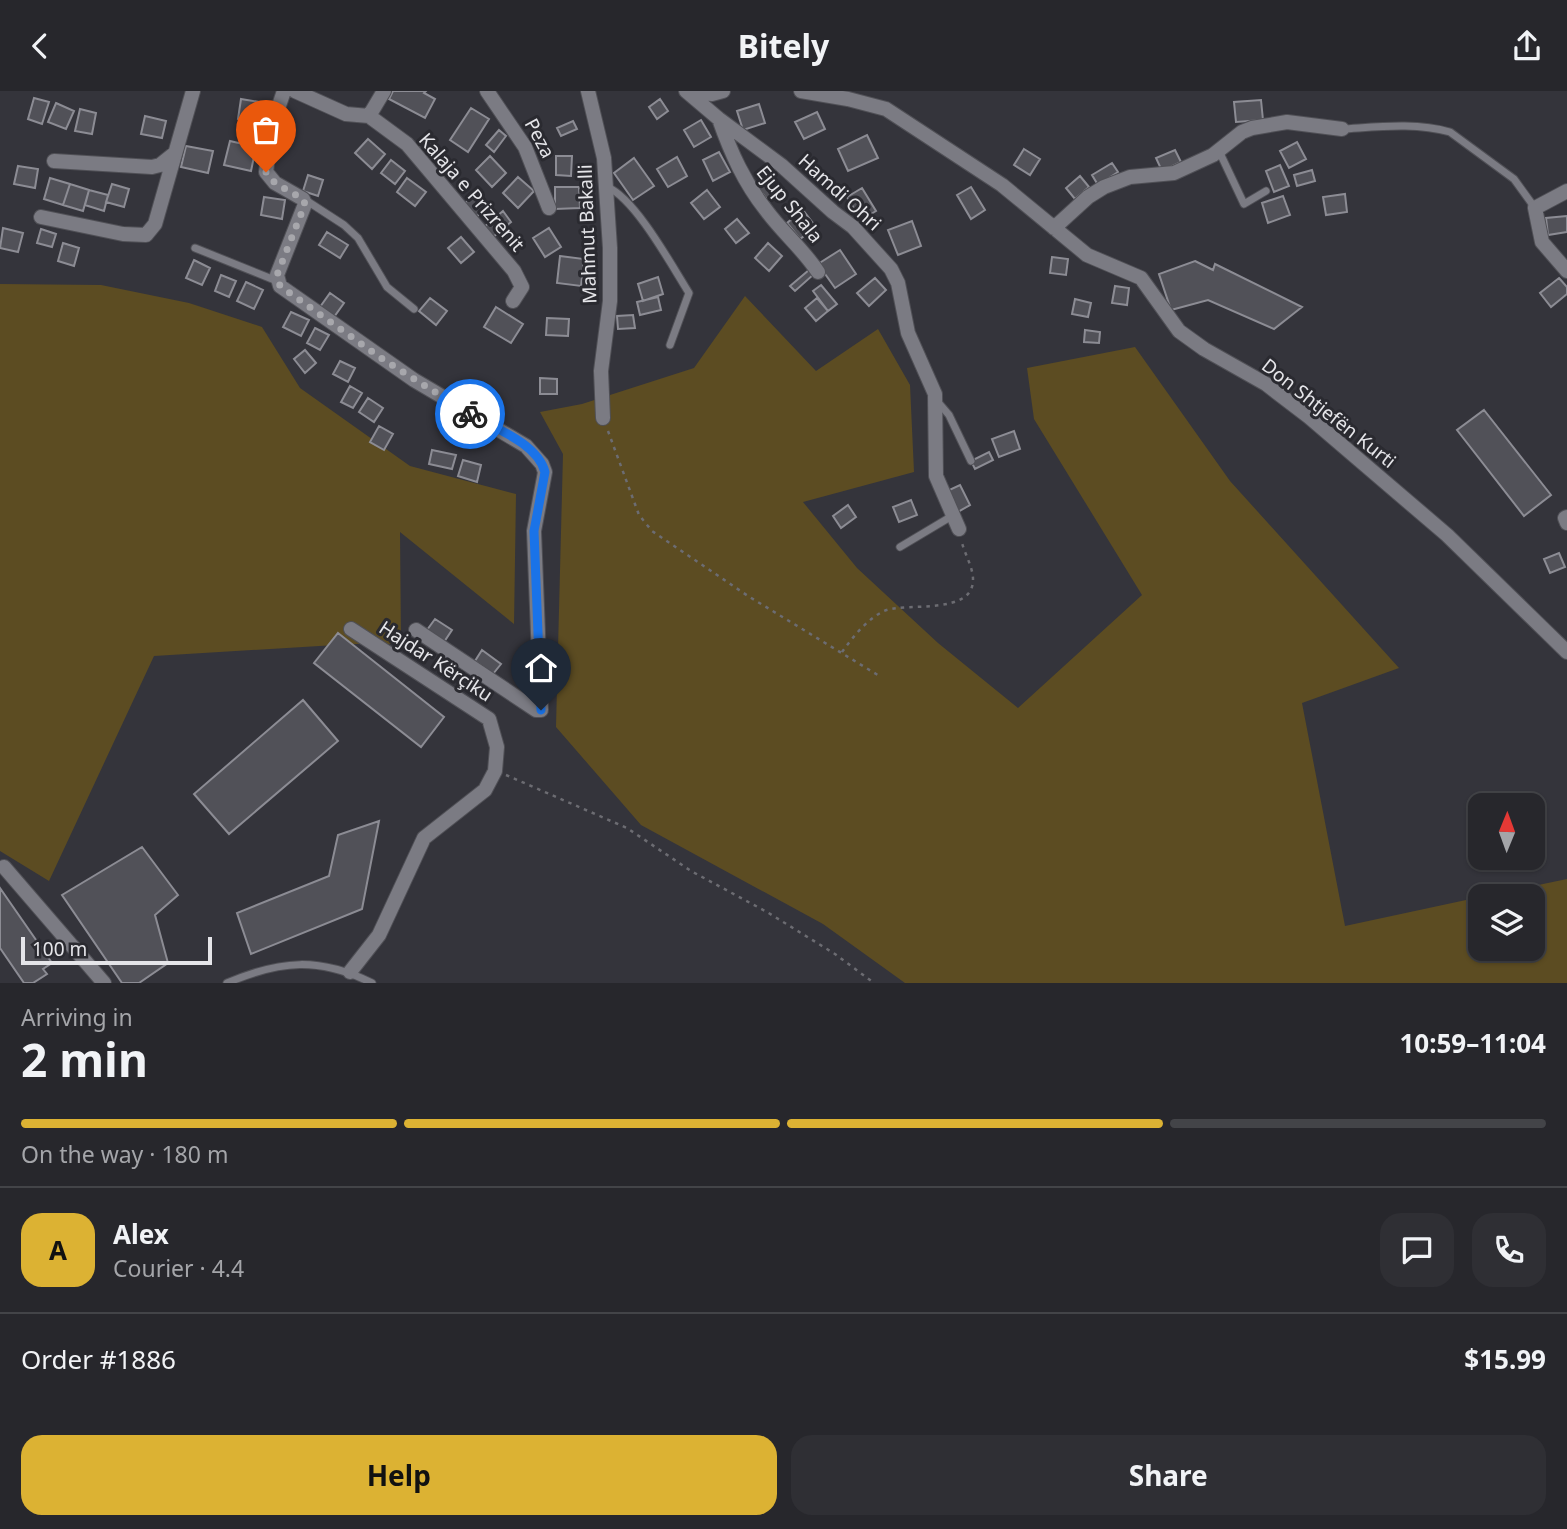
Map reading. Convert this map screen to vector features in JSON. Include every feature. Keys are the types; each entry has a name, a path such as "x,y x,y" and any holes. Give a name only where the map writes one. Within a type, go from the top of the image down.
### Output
{"street":[{"path":"41,217 123,234 146,235 155,224 193,91"},
{"path":"284,91 272,126 266,172 275,183 303,199 304,210 277,281 286,291 384,360 526,446 542,464 544,483 534,531 541,710 536,710 416,630"},
{"name":"Kalaja e Prizrenit","path":"295,91 346,114 369,116 419,156 514,271 522,287 513,301"},
{"path":"369,116 384,91"},
{"name":"Peza","path":"487,91 525,147 549,208"},
{"name":"Mahmut Bakalli","path":"588,91 604,158 606,187 610,302 601,371 603,418"},
{"path":"686,91 712,94 723,91"},
{"path":"686,91 719,119"},
{"name":"Don Shtjefën Kurti","path":"801,91 886,109 1002,184 1087,255 1141,278 1169,320 1185,336 1266,384 1309,417 1447,535 1567,652"},
{"name":"Ejup Shala","path":"719,119 736,165 748,186 767,212 807,255 818,272"},
{"name":"Hamdi Ohri","path":"719,119 781,165 832,212 853,226 891,269 901,295 908,333 936,401 936,476 955,523"},
{"path":"1054,228 1088,197 1119,180 1164,176 1219,151 1242,132 1274,123 1302,123 1342,129"},
{"path":"54,161 152,166 160,165 175,153"},
{"path":"1567,191 1535,208 1542,242 1567,271"},
{"path":"1567,517 1567,523"},
{"name":"Hajdar Kërçiku","path":"351,629 489,719 497,747 495,771"},
{"path":"350,972 379,935 424,838 485,790 495,771"},
{"path":"4,867 104,983"}],"lane":[{"path":"1342,129 1388,126 1450,132 1514,179 1535,208"},
{"path":"1219,151 1244,204 1266,191"},
{"path":"606,187 623,196 689,293 670,345"},
{"path":"303,199 344,225 358,238 387,287 414,309"},
{"path":"195,248 277,281"},
{"path":"936,401 949,415 971,461"},
{"path":"900,547 955,523"},
{"path":"227,983 257,970 317,963 350,972 372,983"}],"path":[{"path":"603,418 639,515 652,530 718,577 881,677"},
{"path":"842,653 855,636 883,612 895,608 948,604 961,599 970,591 973,580 955,523"},
{"path":"495,771 626,828 691,871 789,926 874,983"}],"shaded area":[{"path":"0,284 101,285 189,303 262,327 300,388 410,466 516,494 514,624 400,532 401,644 352,644 154,656 49,881 0,851"},
{"path":"745,296 816,371 878,329 910,385 914,472 803,502 857,568 938,643 1018,708 1142,595 1034,419 1027,368 1135,347 1230,481 1399,668 1302,703 1345,926 1468,900 1468,961 1545,961 1543,884 1567,879 1567,983 905,983 823,924 641,825 556,727 563,454 540,412 582,404 694,368"}],"building":[{"path":"393,91 426,91 424,93 435,99 425,118 389,99"},
{"path":"34,98 49,102 42,124 28,119"},
{"path":"241,99 272,104 269,124 238,119"},
{"path":"660,99 668,111 657,119 649,107"},
{"path":"1261,100 1263,120 1236,122 1234,102"},
{"path":"56,103 74,111 66,129 48,122"},
{"path":"759,104 765,123 743,130 737,111"},
{"path":"471,108 489,119 468,152 450,140"},
{"path":"80,109 96,113 92,134 75,131"},
{"path":"817,112 825,129 804,139 795,122"},
{"path":"145,116 166,121 162,138 141,134"},
{"path":"701,120 711,137 694,147 684,130"},
{"path":"573,121 577,129 561,136 557,128"},
{"path":"499,130 506,136 494,152 486,145"},
{"path":"867,135 878,158 848,171 838,149"},
{"path":"368,139 385,154 372,169 355,153"},
{"path":"230,141 256,147 251,171 224,165"},
{"path":"1297,142 1306,159 1289,168 1280,151"},
{"path":"186,146 213,151 208,173 181,167"},
{"path":"1024,149 1040,159 1030,175 1014,165"},
{"path":"1175,150 1181,162 1162,171 1156,158"},
{"path":"719,152 730,172 713,181 703,160"},
{"path":"490,156 506,173 492,187 476,170"},
{"path":"556,156 572,156 571,176 556,175"},
{"path":"677,157 687,176 668,187 657,169"},
{"path":"634,158 654,186 633,200 614,173"},
{"path":"391,160 405,171 395,184 381,173"},
{"path":"1112,163 1118,172 1098,185 1092,175"},
{"path":"1280,165 1289,186 1274,192 1266,171"},
{"path":"18,166 38,169 35,188 14,184"},
{"path":"1312,170 1315,181 1297,186 1294,175"},
{"path":"768,173 782,191 769,202 755,184"},
{"path":"308,175 323,180 318,196 303,191"},
{"path":"1080,176 1089,187 1075,199 1066,188"},
{"path":"518,177 534,191 518,208 503,193"},
{"path":"50,178 70,184 63,205 44,199"},
{"path":"407,178 426,192 415,206 397,192"},
{"path":"70,184 89,190 83,211 63,205"},
{"path":"112,184 129,189 124,207 106,202"},
{"path":"555,187 579,187 580,208 555,209"},
{"path":"971,187 985,210 971,219 957,195"},
{"path":"862,188 876,211 861,220 847,197"},
{"path":"89,190 108,195 104,211 85,205"},
{"path":"707,190 720,207 704,219 691,203"},
{"path":"476,193 488,207 476,217 465,203"},
{"path":"1345,194 1347,212 1326,215 1323,197"},
{"path":"1283,196 1290,215 1268,223 1262,203"},
{"path":"264,197 285,200 282,219 261,215"},
{"path":"803,210 816,227 800,239 787,223"},
{"path":"503,211 511,222 493,237 484,227"},
{"path":"1567,216 1567,232 1548,235 1546,218"},
{"path":"737,219 749,233 736,243 725,229"},
{"path":"912,221 921,246 898,255 888,230"},
{"path":"3,228 23,233 18,252 0,248"},
{"path":"549,228 561,247 545,257 533,238"},
{"path":"41,229 56,234 52,247 37,243"},
{"path":"327,232 348,245 340,258 319,245"},
{"path":"461,237 474,252 461,263 448,248"},
{"path":"63,243 79,248 74,266 58,261"},
{"path":"768,243 782,256 769,271 755,258"},
{"path":"840,250 856,274 835,288 818,264"},
{"path":"560,256 584,259 581,286 557,283"},
{"path":"1052,257 1068,259 1066,275 1050,273"},
{"path":"194,260 210,268 202,285 186,278"},
{"path":"1195,261 1213,270 1215,264 1302,307 1274,329 1208,300 1171,310 1159,274"},
{"path":"809,270 813,275 795,291 790,286"},
{"path":"221,275 236,281 229,297 215,291"},
{"path":"658,277 663,294 643,301 638,284"},
{"path":"875,278 886,290 869,306 857,293"},
{"path":"1559,278 1567,287 1567,294 1551,307 1540,293"},
{"path":"246,282 263,290 254,309 237,301"},
{"path":"821,285 837,304 828,311 813,291"},
{"path":"1115,286 1129,288 1127,305 1112,303"},
{"path":"330,293 344,303 334,317 320,307"},
{"path":"658,297 661,310 640,315 637,302"},
{"path":"430,298 447,311 436,325 419,311"},
{"path":"817,298 828,311 816,321 805,308"},
{"path":"1075,299 1091,303 1088,317 1072,314"},
{"path":"496,307 523,324 511,343 484,327"},
{"path":"291,312 309,320 301,336 283,327"},
{"path":"633,315 635,328 618,329 617,316"},
{"path":"547,318 569,319 568,336 546,335"},
{"path":"315,328 329,335 320,350 307,343"},
{"path":"1085,330 1100,332 1099,343 1084,342"},
{"path":"305,350 316,363 305,373 294,359"},
{"path":"340,361 355,368 348,382 333,374"},
{"path":"540,378 557,379 557,394 540,394"},
{"path":"350,386 362,393 353,408 341,402"},
{"path":"368,398 383,408 374,422 359,412"},
{"path":"1484,410 1551,495 1524,516 1457,430"},
{"path":"379,426 393,434 384,450 370,442"},
{"path":"1014,431 1020,449 999,457 992,439"},
{"path":"432,450 456,455 452,469 429,464"},
{"path":"989,452 993,460 975,469 971,461"},
{"path":"463,460 481,465 477,482 458,476"},
{"path":"960,485 970,505 956,513 945,492"},
{"path":"911,500 917,515 899,522 893,507"},
{"path":"848,505 856,517 841,528 833,516"},
{"path":"1559,553 1565,567 1550,573 1544,559"},
{"path":"435,619 452,630 444,642 427,630"},
{"path":"338,633 444,717 421,747 314,663"},
{"path":"482,650 501,664 493,674 475,661"},
{"path":"303,700 338,741 229,834 194,794"},
{"path":"379,821 362,909 251,954 237,913 329,876 338,835"},
{"path":"142,847 178,895 155,915 168,963 139,983 122,983 62,895"},
{"path":"0,888 52,963 43,969 47,974 33,983 24,983 0,948"}],"way so far":[{"path":"266,172 275,183 303,199 305,204 277,275 280,286 384,360 470,414"}],"route":[{"path":"470,414 526,446 537,457 545,472 534,531 541,710"}]}
